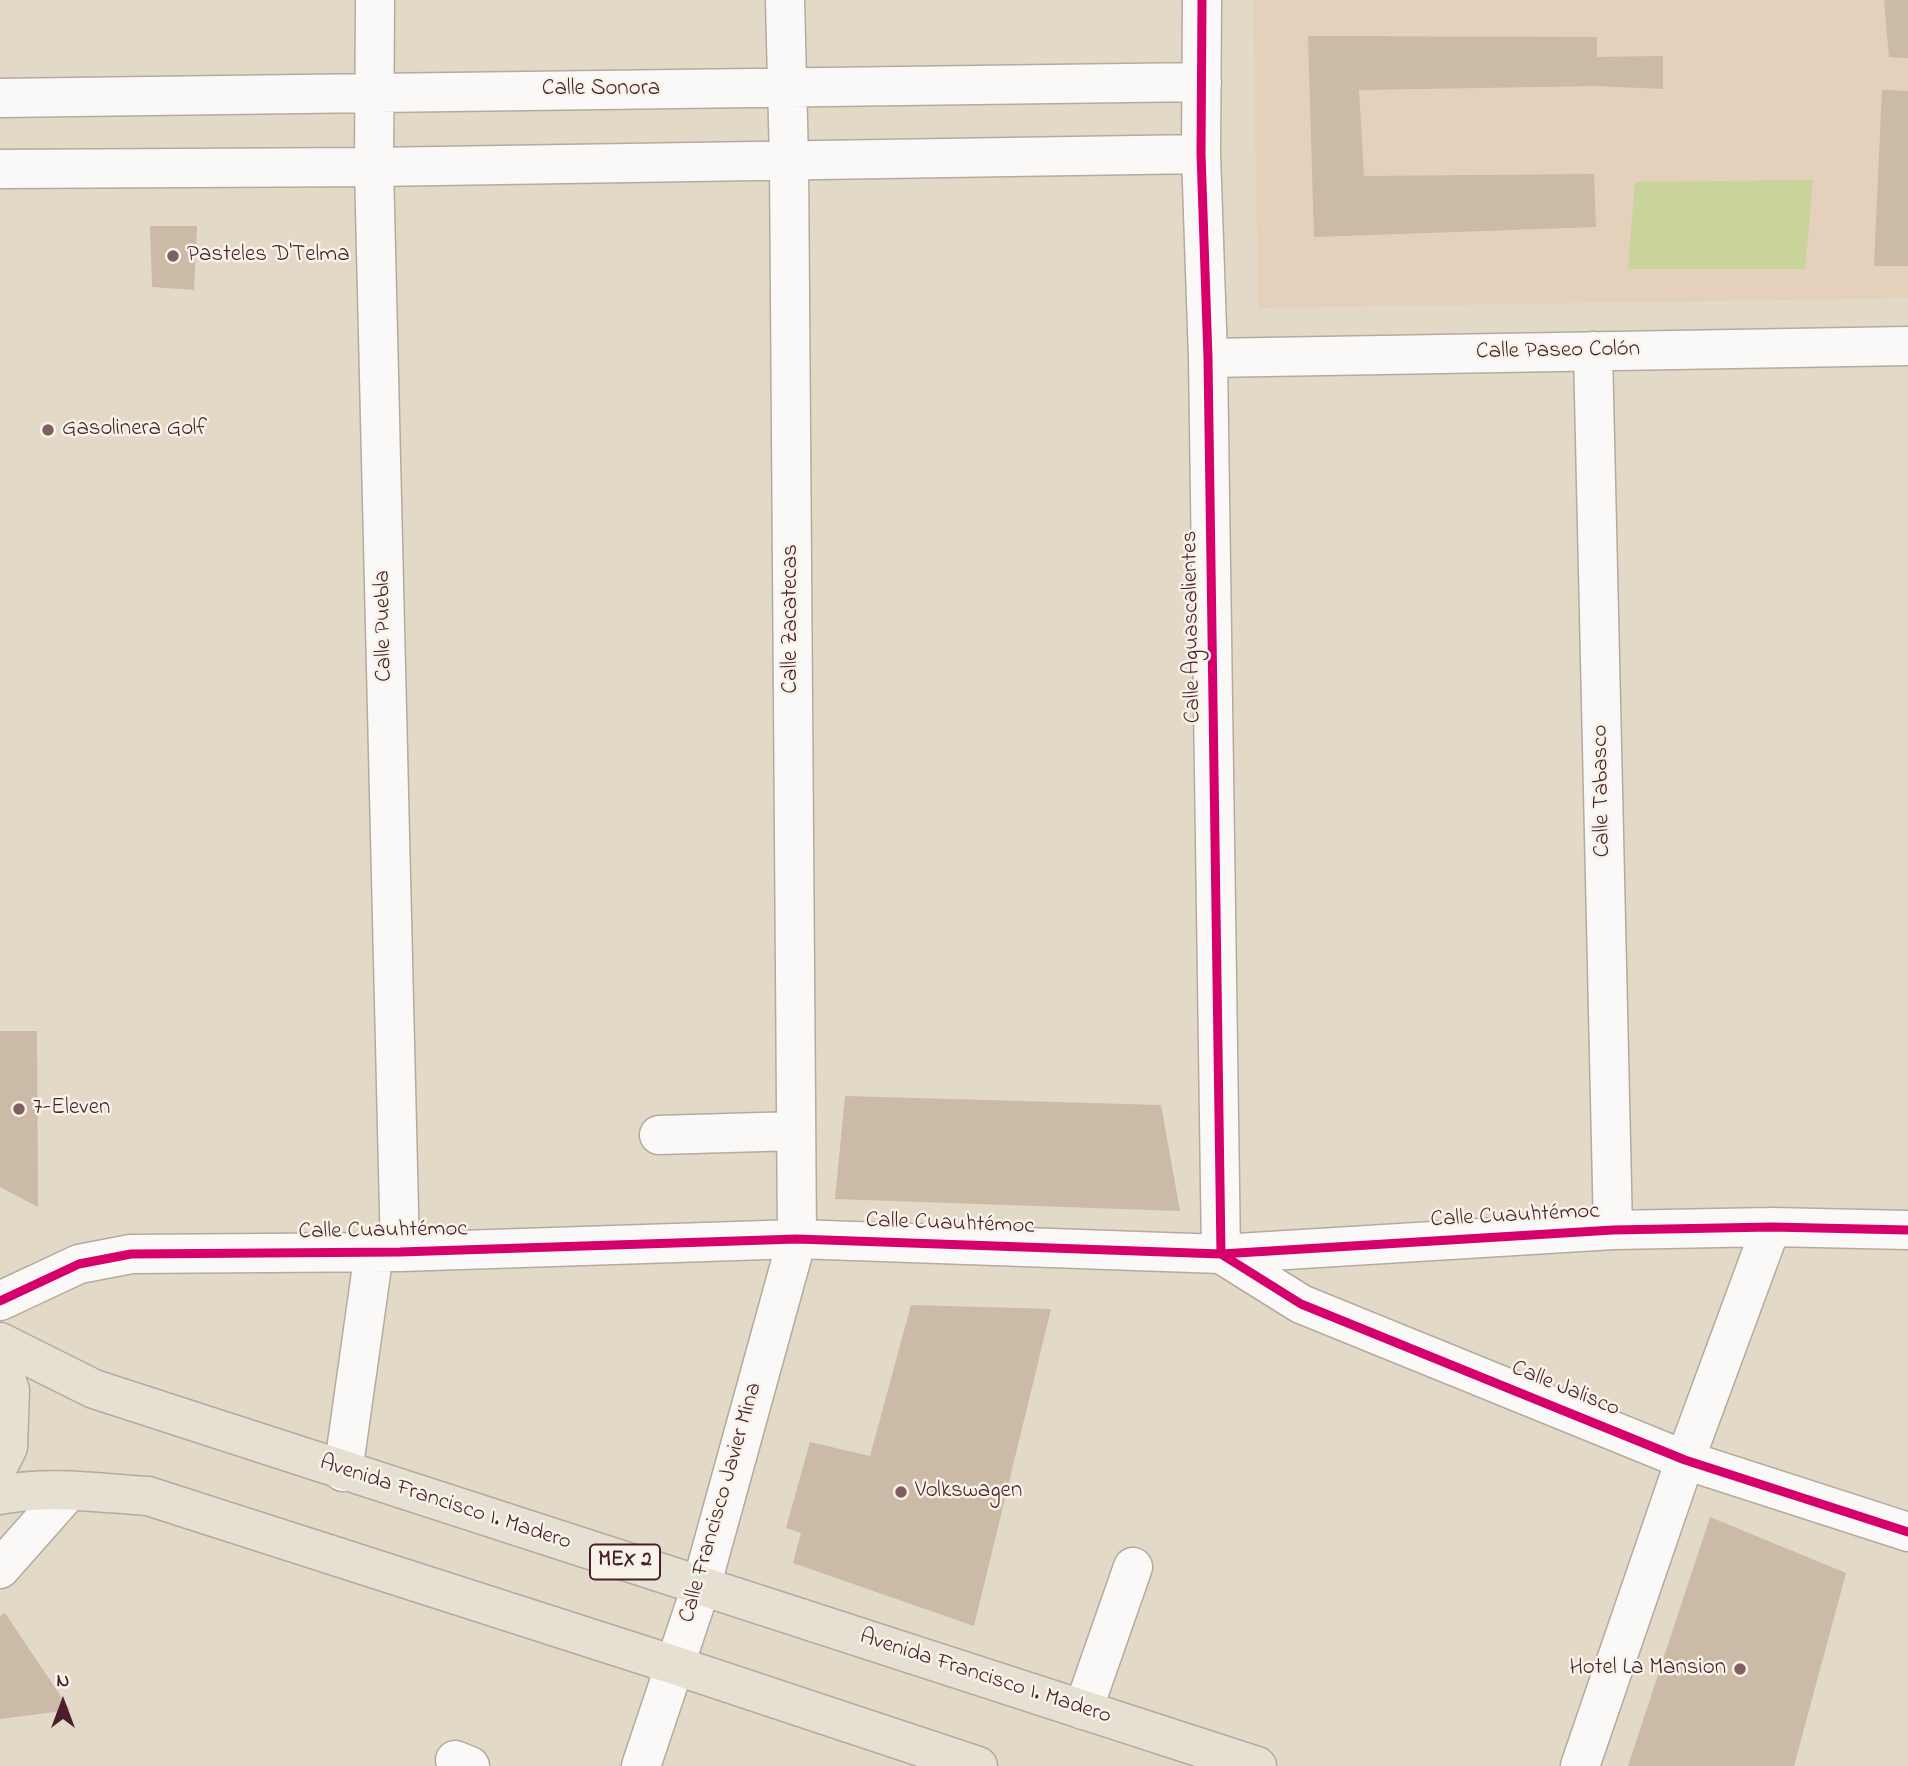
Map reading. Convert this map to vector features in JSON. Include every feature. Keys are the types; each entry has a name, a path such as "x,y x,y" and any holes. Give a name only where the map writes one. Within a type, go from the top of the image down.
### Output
{"main road":[{"name":"Avenida Francisco I. Madero","path":"0,1342 94,1390 1257,1766"},
{"path":"0,1363 10,1390 8,1447 0,1463"},
{"path":"0,1495 19,1491 69,1490 148,1496 978,1766"}],"street":[{"name":"Calle Puebla","path":"343,1472 387,1252 374,167 375,0"},
{"name":"Calle Zacatecas","path":"785,0 789,161 797,1239"},
{"name":"Calle Aguascalientes","path":"1202,0 1201,154 1208,358 1222,1254"},
{"name":"Calle Sonora","path":"0,98 1202,82"},
{"path":"0,169 374,167 1201,154"},
{"name":"Calle Paseo Colón","path":"1208,358 1908,346"},
{"name":"Calle Tabasco","path":"1593,351 1613,1230"},
{"path":"659,1135 796,1131"},
{"path":"1580,1766 1685,1460 1771,1227"},
{"name":"Calle Cuauhtémoc","path":"0,1301 79,1264 131,1254 387,1252 797,1239 1222,1254 1613,1230 1771,1227 1908,1230"},
{"name":"Calle Francisco Javier Mina","path":"641,1766 701,1587 797,1239"},
{"name":"Calle Jalisco","path":"1222,1254 1301,1304 1685,1460 1908,1532"},
{"path":"0,1569 69,1490"},
{"path":"1083,1710 1133,1567"}],"shaded area":[{"path":"1253,0 1908,0 1908,298 1258,308"}],"green space":[{"path":"1813,180 1805,269 1628,269 1635,182"}],"building":[{"path":"1884,0 1908,0 1908,58 1889,57"},
{"path":"1308,36 1597,37 1597,57 1663,56 1663,89 1596,86 1359,90 1364,176 1594,174 1596,227 1314,237"},
{"path":"1882,90 1908,91 1908,266 1874,266"},
{"name":"Pasteles D'Telma","path":"150,226 197,226 194,290 152,287"},
{"name":"7-Eleven","path":"0,1031 37,1031 38,1207 0,1187"},
{"path":"845,1096 1161,1105 1180,1211 835,1199"},
{"name":"Volkswagen","path":"911,1305 1051,1309 974,1626 793,1563 801,1533 786,1528 810,1442 870,1456"},
{"name":"Hotel La Mansion","path":"1710,1517 1846,1573 1794,1766 1628,1766"},
{"path":"5,1613 70,1710 0,1719 0,1616"}],"cycle path":[{"path":"1202,0 1201,154 1208,358 1221,1254 1301,1304 1685,1460 1908,1532"},
{"path":"0,1301 79,1264 131,1254 400,1252 797,1239 1221,1254 1613,1230 1771,1227 1908,1230"}],"place":[{"name":"Pasteles D'Telma","path":"173,256"},
{"name":"Gasolinera Golf","path":"48,430"},
{"name":"7-Eleven","path":"19,1109"},
{"name":"Volkswagen","path":"901,1492"},
{"name":"Hotel La Mansion","path":"1740,1669"}]}
